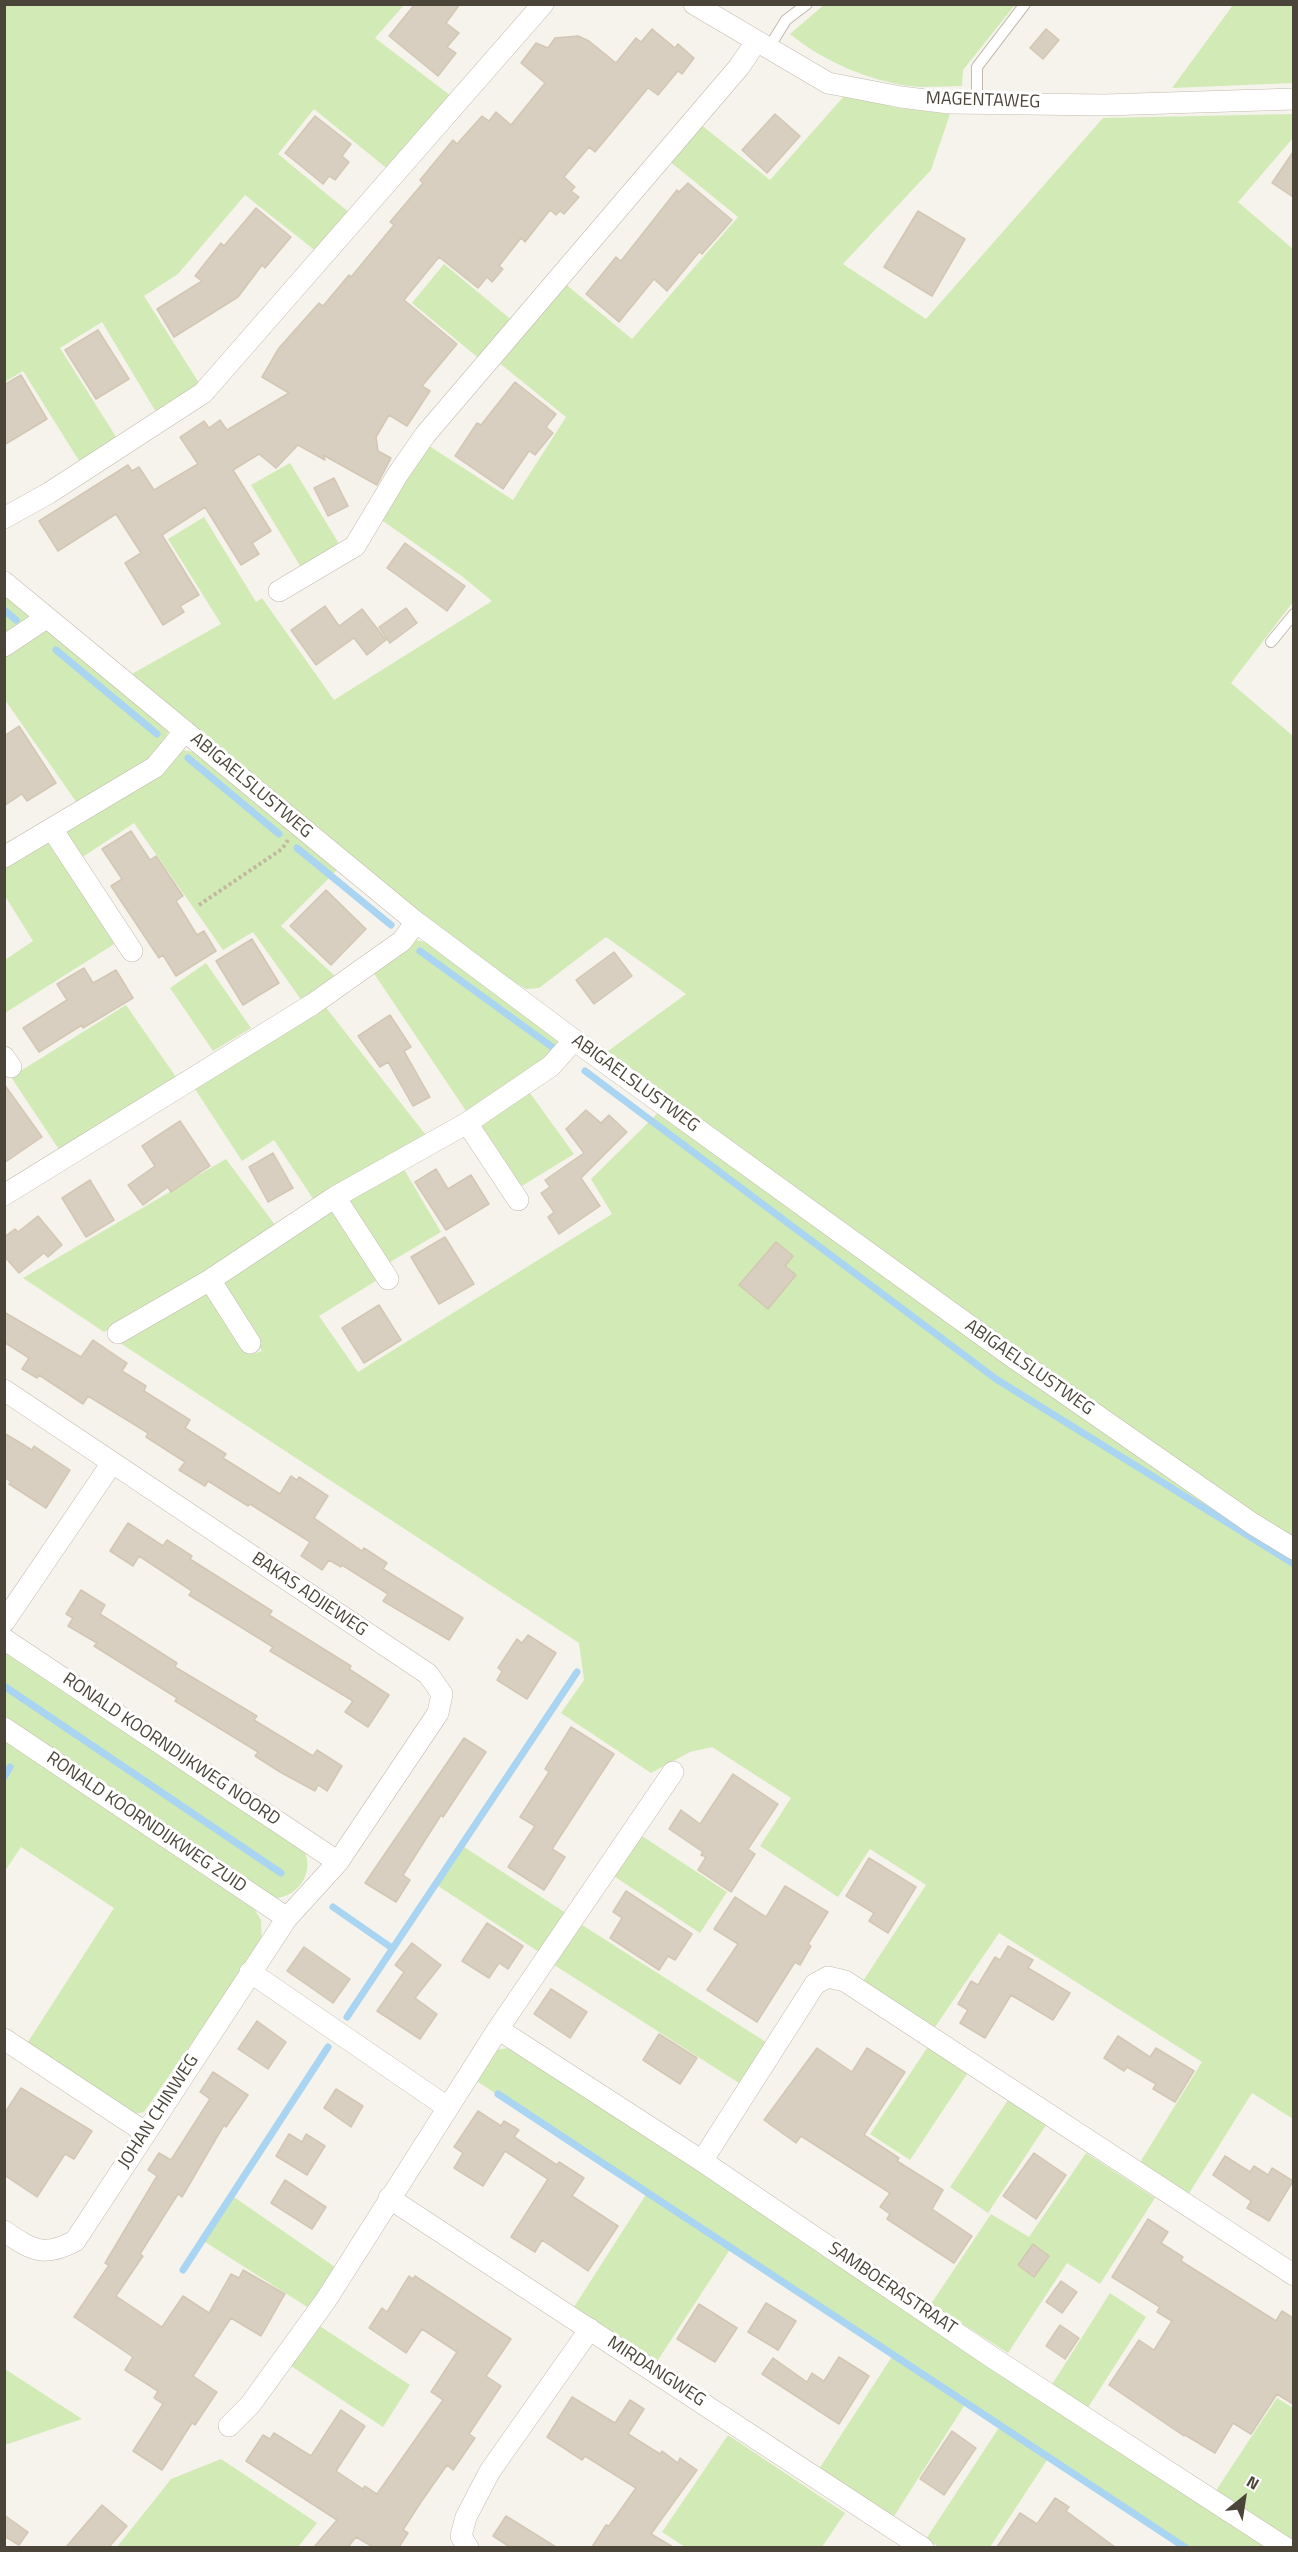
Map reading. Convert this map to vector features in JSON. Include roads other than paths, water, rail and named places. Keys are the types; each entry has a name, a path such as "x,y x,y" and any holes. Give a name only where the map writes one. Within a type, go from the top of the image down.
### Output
{"street":[{"path":"4,518 49,493 203,393 543,4"},
{"name":"MAGENTAWEG","path":"694,4 762,46 828,82 901,97 977,103 1104,105 1293,99"},
{"path":"279,591 355,546 398,474 425,435 739,67 762,46"},
{"name":"ABIGAELSLUSTWEG","path":"4,582 417,922 574,1040 1007,1353 1253,1524 1293,1549"},
{"path":"4,646 46,618"},
{"path":"4,857 155,767 185,731"},
{"path":"52,829 132,951"},
{"path":"4,1195 313,1004 402,941 417,922"},
{"path":"118,1333 210,1280 334,1197 467,1123 551,1066 574,1040"},
{"path":"467,1123 518,1200"},
{"path":"334,1197 388,1280"},
{"path":"210,1280 250,1343"},
{"name":"BAKAS ADJIEWEG","path":"4,1390 428,1674 442,1694 438,1713 338,1862 287,1918"},
{"path":"4,1622 112,1463"},
{"name":"RONALD KOORNDIJKWEG NOORD","path":"4,1639 338,1862"},
{"name":"RONALD KOORNDIJKWEG ZUID","path":"4,1728 287,1918"},
{"path":"230,2426 250,2405 326,2300 498,2028 674,1772"},
{"name":"JOHAN CHINWEG","path":"4,2231 32,2250 60,2250 75,2241 287,1918"},
{"path":"250,1972 447,2107"},
{"path":"702,2161 814,1984 828,1977 844,1981 1293,2275"},
{"name":"SAMBOERASTRAAT","path":"498,2028 702,2161 993,2358 1286,2547"},
{"path":"4,2039 146,2133"},
{"name":"MIRDANGWEG","path":"389,2198 923,2547"},
{"path":"465,2542 466,2517 490,2472 590,2329"}],"lane":[{"path":"762,46 786,20 807,4"},
{"path":"977,103 977,67 1025,4"},
{"path":"1271,642 1293,614"}],"waterway":[{"path":"4,610 16,620"},
{"path":"56,650 157,734"},
{"path":"188,758 279,834"},
{"path":"297,848 391,925"},
{"path":"420,951 559,1052"},
{"path":"585,1071 996,1379 1294,1564"},
{"path":"347,2017 577,1672"},
{"path":"4,1686 281,1873"},
{"path":"4,1777 10,1767"},
{"path":"333,1907 392,1948"},
{"path":"183,2270 328,2047"},
{"path":"498,2094 1186,2548"}]}
